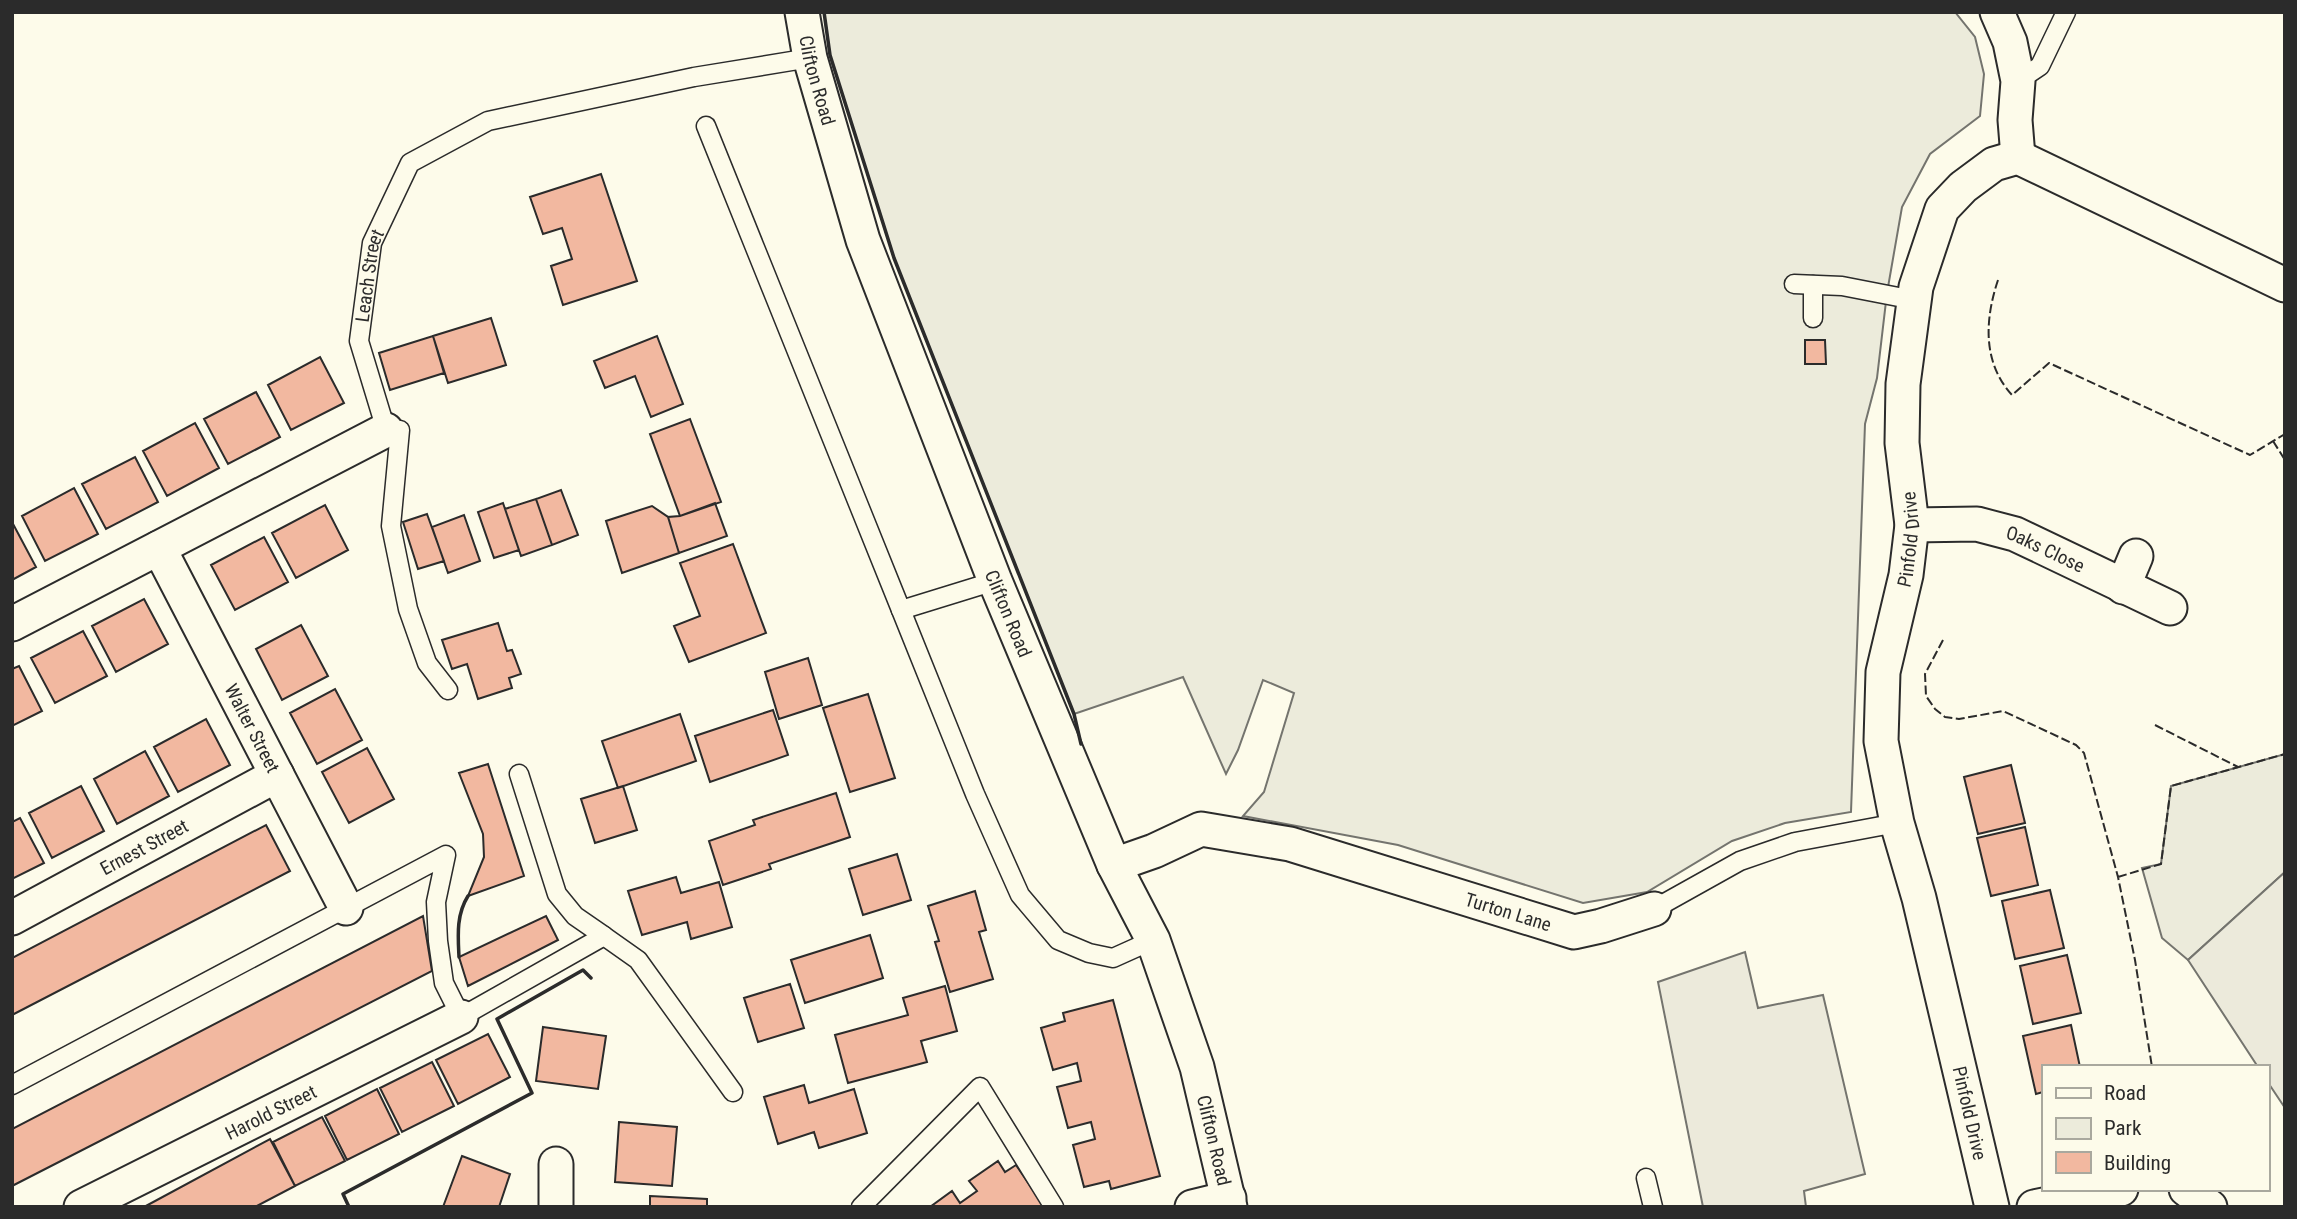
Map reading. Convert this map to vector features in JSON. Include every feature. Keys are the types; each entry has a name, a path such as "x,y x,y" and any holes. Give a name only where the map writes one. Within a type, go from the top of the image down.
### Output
{"street":[{"name":"Clifton Road","path":"802,12 810,58 863,240 995,581 1114,865 1153,940 1197,1067 1229,1202"},
{"path":"1997,12 2010,42 2018,80 2015,120 2018,157 2285,285"},
{"name":"Pinfold Drive","path":"1992,1207 1919,898 1897,823 1881,741 1883,672 1906,575 1912,524 1902,443 1903,384 1916,287 1942,209 1964,187 1994,164 2018,157"},
{"path":"12,624 393,430"},
{"name":"Oaks Close","path":"1912,524 1977,524 2015,534 2170,608"},
{"name":"Walter Street","path":"159,548 346,908"},
{"path":"2123,587 2136,556"},
{"name":"Ernest Street","path":"12,918 277,775"},
{"name":"Turton Lane","path":"1114,865 1201,829 1290,844 1574,932 1654,909"},
{"name":"Harold Street","path":"81,1207 461,1017"},
{"path":"556,1164 556,1207"},
{"path":"2034,1207 2111,1191"},
{"path":"2189,1191 2210,1207"},
{"path":"1192,1207 1229,1202"}],"lane":[{"path":"2018,80 2040,66 2066,12"},
{"name":"Leach Street","path":"393,430 359,341 372,243 410,163 488,121 694,77 810,58"},
{"path":"706,126 975,794 1020,895 1058,940 1089,953 1113,958 1153,940"},
{"path":"1794,284 1842,286 1914,300"},
{"path":"1813,285 1813,318"},
{"path":"393,430 391,526 408,609 427,663 448,690"},
{"path":"901,610 995,581"},
{"path":"519,774 557,894 575,916 638,960 733,1092"},
{"name":"Turton Lane","path":"1654,909 1740,861 1794,842 1897,823"},
{"path":"12,1085 446,855 436,902 439,941 444,983 461,1017 604,936"},
{"path":"861,1207 980,1087 1054,1207"},
{"path":"1646,1178 1653,1207"}],"green space":[{"path":"824,12 1955,12 1975,37 1984,74 1980,116 1930,154 1902,207 1887,293 1877,378 1865,424 1851,812 1785,823 1732,841 1647,892 1583,903 1398,845 1243,816 1264,792 1294,693 1263,680 1238,750 1226,774 1183,677 1074,714 894,258 830,55"},
{"path":"2285,754 2285,872 2188,960 2162,938 2142,868 2161,864 2171,786"}],"shaded area":[{"path":"2285,872 2285,1108 2269,1084 2269,1065 2257,1065 2188,960"},
{"path":"1745,952 1758,1008 1823,995 1865,1174 1804,1191 1806,1207 1703,1207 1658,982"}],"building":[{"path":"601,174 637,281 563,305 551,266 572,259 562,228 543,234 530,197"},
{"path":"491,318 506,365 448,383 433,336"},
{"path":"433,336 444,373 390,390 379,353"},
{"path":"657,336 683,404 651,417 635,376 605,388 594,361"},
{"path":"1805,340 1825,340 1826,364 1805,364"},
{"path":"320,357 344,403 291,430 268,385"},
{"path":"256,392 280,437 228,464 204,419"},
{"path":"690,419 721,502 680,516 650,434"},
{"path":"195,423 219,468 167,496 143,451"},
{"path":"135,457 158,502 106,529 82,484"},
{"path":"74,488 98,534 45,561 22,516"},
{"path":"561,490 578,535 552,545 536,499"},
{"path":"536,499 552,545 521,556 505,509"},
{"path":"503,503 519,550 494,558 478,512"},
{"path":"715,503 727,536 679,553 668,517 680,516"},
{"path":"325,505 348,550 296,578 272,533"},
{"path":"652,506 668,517 679,553 622,573 606,521"},
{"path":"427,514 444,561 418,569 403,522"},
{"path":"464,515 480,561 448,573 432,527"},
{"path":"12,522 36,567 12,580"},
{"path":"264,537 288,582 235,610 211,565"},
{"path":"733,544 766,633 689,662 674,626 700,616 680,563"},
{"path":"144,599 168,644 116,672 92,626"},
{"path":"498,623 507,651 512,650 521,674 509,678 512,688 478,699 467,664 452,669 442,640"},
{"path":"301,625 328,676 282,700 256,649"},
{"path":"83,631 107,676 55,703 31,658"},
{"path":"808,658 822,705 779,719 765,672"},
{"path":"19,666 42,711 12,726 12,669"},
{"path":"335,689 362,740 317,764 290,713"},
{"path":"868,694 895,778 850,792 823,708"},
{"path":"773,710 788,755 710,782 695,736"},
{"path":"680,714 696,761 618,788 602,741"},
{"path":"206,719 230,765 178,792 154,747"},
{"path":"367,748 394,799 349,823 322,772"},
{"path":"145,751 169,796 117,824 94,779"},
{"path":"488,764 524,876 468,896 484,857 483,834 459,773"},
{"path":"2011,765 2025,823 1978,834 1964,777"},
{"path":"81,786 104,831 52,858 29,813"},
{"path":"623,786 637,830 595,843 581,799"},
{"path":"836,793 850,837 769,864 771,869 723,885 709,841 755,825 753,820"},
{"path":"20,818 44,863 12,879 12,822"},
{"path":"266,825 290,871 12,1015 12,958"},
{"path":"2025,827 2038,885 1991,896 1977,838"},
{"path":"897,854 911,900 863,915 849,869"},
{"path":"676,877 681,893 719,882 732,927 691,939 687,922 642,935 628,891"},
{"path":"2050,890 2064,948 2015,959 2002,901"},
{"path":"975,891 986,930 979,932 993,979 950,992 935,942 939,941 928,906"},
{"path":"423,916 432,971 12,1186 12,1129"},
{"path":"546,916 558,940 468,986 459,957"},
{"path":"870,935 883,978 805,1003 791,960"},
{"path":"2067,955 2081,1013 2033,1024 2020,966"},
{"path":"790,984 804,1028 758,1042 744,998"},
{"path":"945,986 957,1031 921,1041 927,1062 848,1083 835,1035 908,1015 903,998"},
{"path":"1113,1000 1160,1176 1111,1189 1109,1181 1084,1187 1073,1145 1095,1139 1091,1122 1068,1128 1057,1087 1081,1081 1077,1063 1053,1070 1041,1028 1065,1021 1063,1013"},
{"path":"2071,1025 2080,1065 2042,1065 2042,1092 2036,1094 2023,1036"},
{"path":"543,1027 606,1036 598,1089 536,1081"},
{"path":"488,1034 510,1077 458,1104 436,1060"},
{"path":"432,1062 454,1106 402,1132 380,1088"},
{"path":"804,1085 809,1103 854,1089 867,1133 819,1148 814,1132 778,1144 764,1097"},
{"path":"377,1089 399,1134 347,1160 325,1116"},
{"path":"322,1117 345,1161 295,1186 273,1142"},
{"path":"619,1122 677,1127 672,1186 615,1182"},
{"path":"270,1139 295,1186 255,1207 144,1207"},
{"path":"462,1156 510,1174 499,1207 443,1207"},
{"path":"998,1161 1005,1172 1016,1165 1044,1206 930,1207 952,1191 960,1203 977,1191 969,1181"},
{"path":"650,1196 707,1199 707,1207 650,1207"}],"fence":[{"path":"1998,280 1990,310 1989,340 1995,369 2012,395 2049,363 2250,455 2285,434"},
{"path":"2273,441 2285,460"},
{"path":"1943,640 1925,674 1926,696 1935,709 1945,717 1959,719 2003,711 2076,745 2084,753 2118,877 2152,1065"},
{"path":"2155,725 2238,767"},
{"path":"2118,877 2161,864 2171,786 2285,754"}],"wall":[{"path":"824,12 830,55 894,258 1074,714 1081,744"},
{"path":"459,957 460,918 468,896"},
{"path":"349,1207 343,1194 532,1093 497,1019 583,970 591,978"}]}
